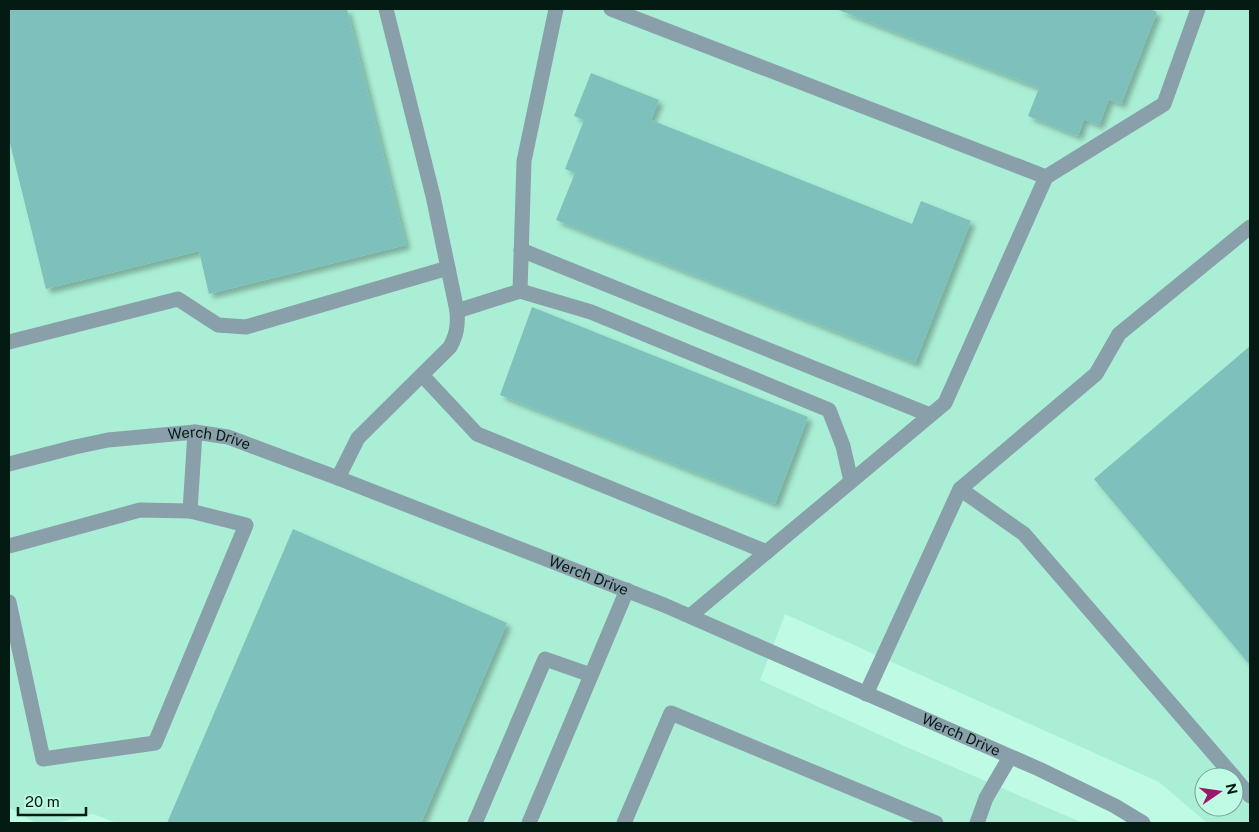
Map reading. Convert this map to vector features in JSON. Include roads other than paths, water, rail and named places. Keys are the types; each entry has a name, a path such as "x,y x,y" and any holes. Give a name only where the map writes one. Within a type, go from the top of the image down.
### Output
{"street":[{"path":"338,478 358,438 450,347 456,336 458,324 457,311 433,196 386,9"},
{"path":"610,9 1046,177"},
{"path":"690,616 945,403 1046,177 1164,104 1198,9"},
{"path":"520,291 524,161 554,11"},
{"path":"866,694 960,489 1096,374 1119,334 1250,227"},
{"path":"522,250 930,415"},
{"path":"9,342 178,299 218,325 246,327 448,268"},
{"path":"457,311 520,291 590,312 829,410 843,446 851,481"},
{"path":"422,375 477,434 767,552"},
{"path":"190,511 195,432"},
{"name":"Werch Drive","path":"9,464 108,440 195,432 228,437 338,478 690,616 1010,757 1115,806 1143,823"},
{"path":"960,489 1024,534 1225,767"},
{"path":"9,546 140,510 190,511 246,525 156,743 43,759 9,602"},
{"path":"529,823 627,590"},
{"path":"475,823 545,659 592,675"},
{"path":"624,823 671,713 936,823"},
{"path":"977,823 986,798 1010,757"}]}
